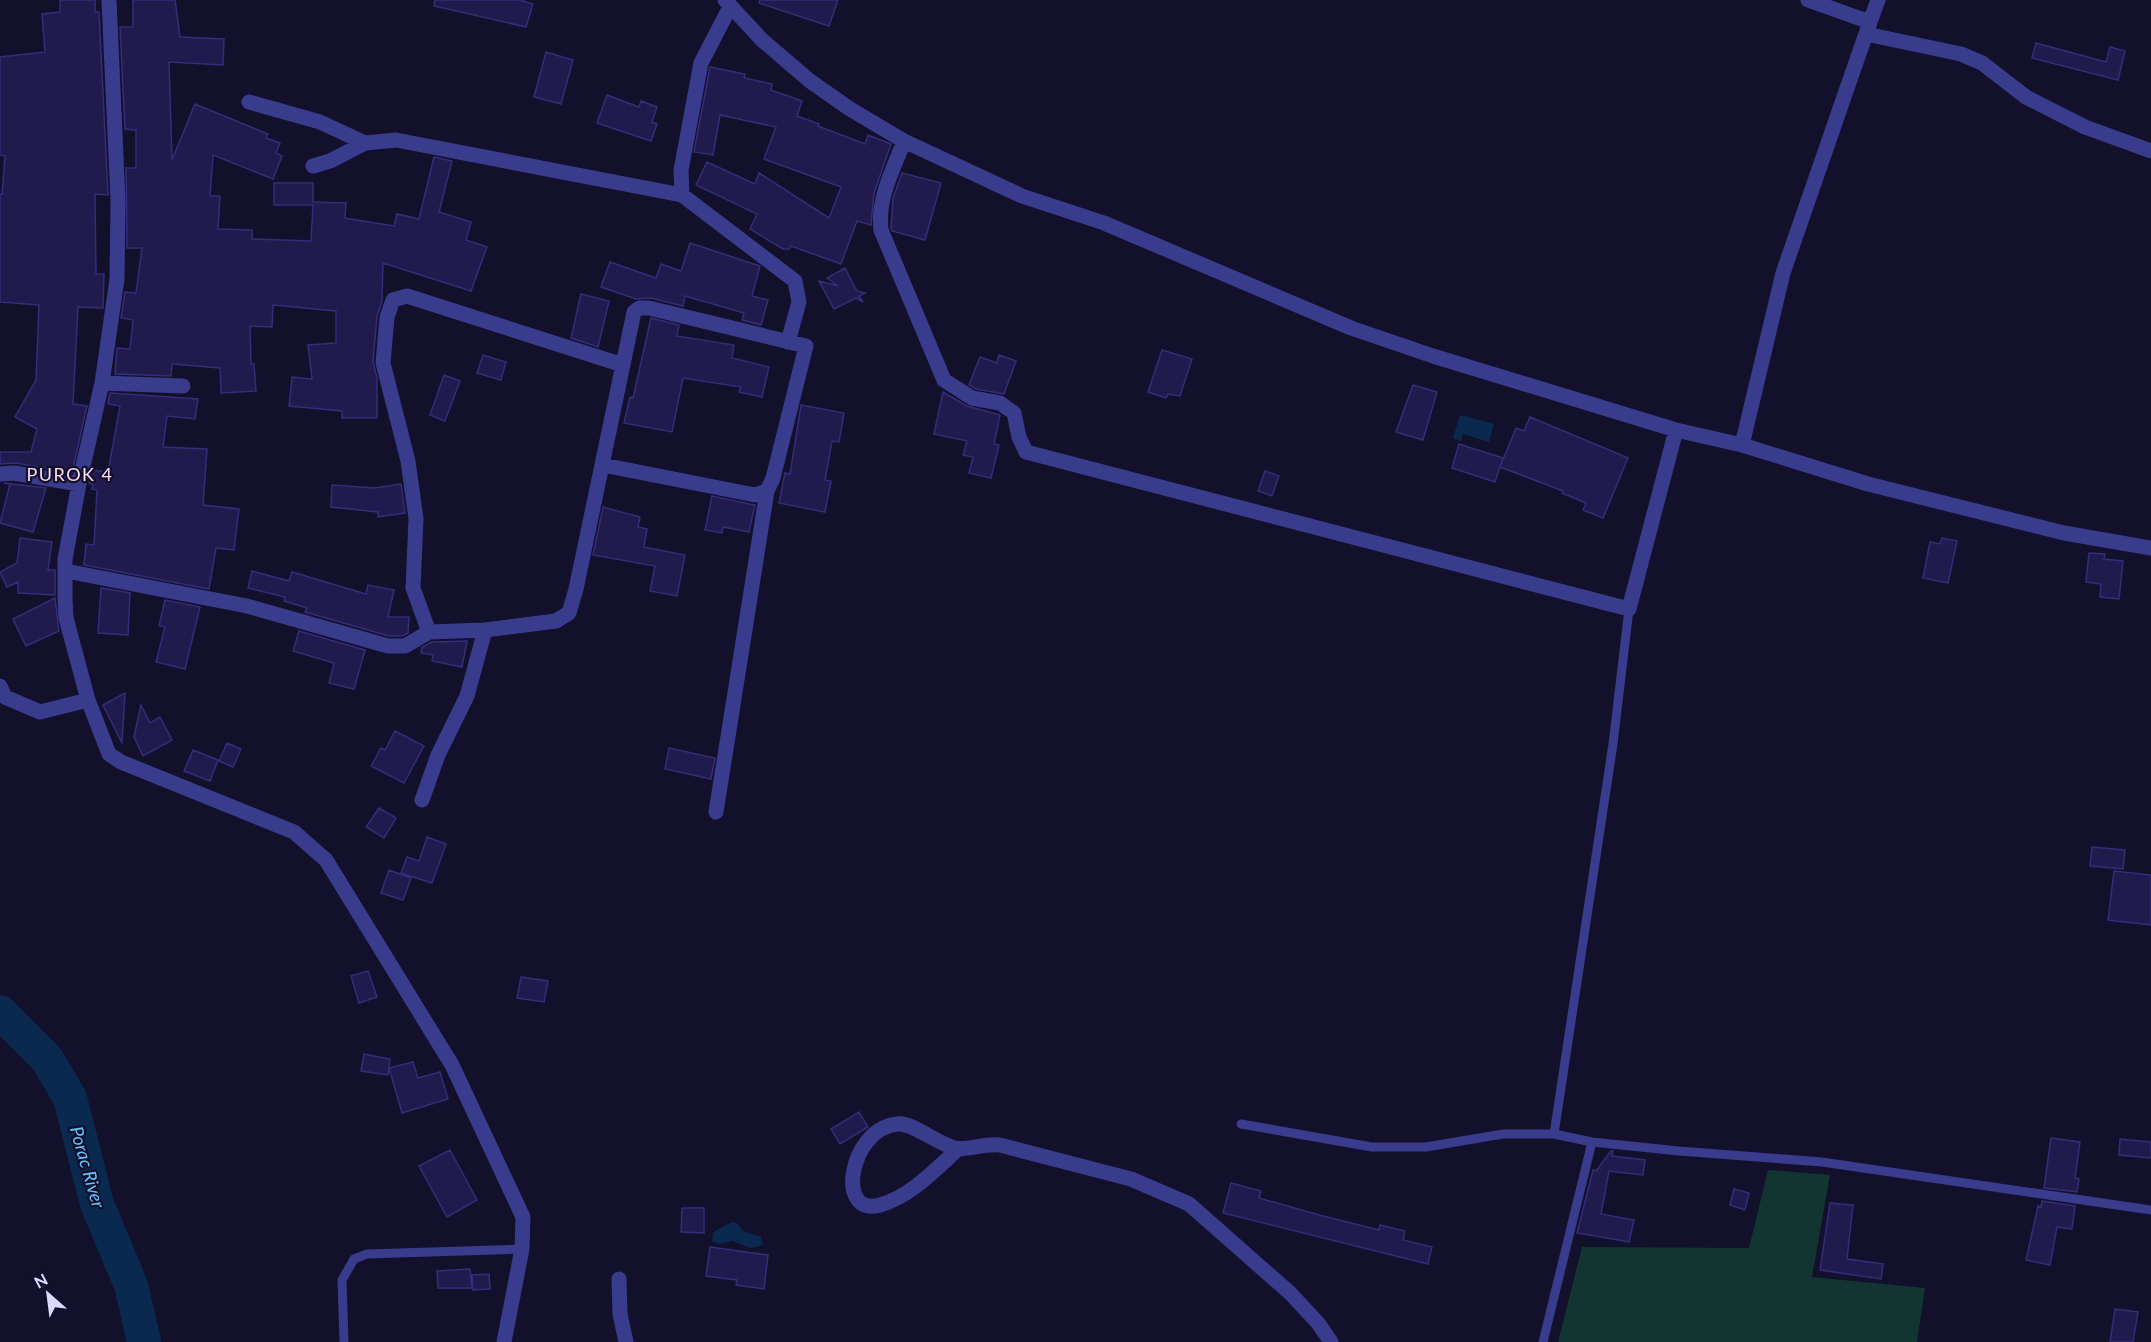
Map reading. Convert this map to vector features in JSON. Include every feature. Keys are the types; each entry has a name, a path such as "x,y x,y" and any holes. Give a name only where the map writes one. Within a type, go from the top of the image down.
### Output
{"street":[{"path":"109,0 118,201 117,279 102,382 65,559 66,618 88,700 109,754 121,762 294,832 326,860 452,1065 523,1216 522,1249 504,1342"},
{"path":"1808,0 1868,28 1960,54 1982,63 2026,97 2075,122 2151,151"},
{"path":"1742,445 1783,273 1878,0"},
{"path":"682,195 681,170 701,63 728,3 779,54 850,110 904,141 1022,196 1104,223 1351,328 1433,356 1676,430 1742,445 1891,489 2064,533 2151,548"},
{"path":"249,102 320,122 365,143"},
{"path":"313,166 330,161 365,143 396,140 682,195 795,281 799,302 788,342"},
{"path":"904,141 883,194 879,218 881,230 944,380 972,398 1000,403 1014,413 1018,437 1026,452 1629,609 1676,430"},
{"path":"429,632 413,588 416,519 408,461 383,363 387,317 393,300 407,296 623,365"},
{"path":"66,571 247,606 388,646 405,646 429,632 485,630 556,621 569,613 603,465 634,312 639,308 806,346 773,478 767,491 716,812"},
{"path":"102,382 183,386"},
{"path":"603,465 755,495 767,491"},
{"path":"0,474 14,473 79,484"},
{"path":"422,800 438,755 467,696 485,630"},
{"path":"0,686 5,697 40,712 88,700"},
{"path":"958,1149 938,1142 907,1125 897,1124 880,1129 870,1137 854,1163 851,1183 859,1200 868,1206 880,1205 921,1183 958,1149 984,1143 1000,1145 1131,1179 1189,1204 1290,1293 1318,1323 1331,1342"},
{"path":"619,1279 620,1314 626,1342"}],"lane":[{"path":"1554,1134 1613,744 1629,609"},
{"path":"1241,1124 1372,1147 1426,1147 1503,1134 1554,1134 1592,1142 1822,1162 2151,1210"},
{"path":"1543,1342 1592,1142"},
{"path":"344,1342 342,1280 354,1259 367,1254 522,1249"}],"green space":[{"path":"1768,1170 1830,1175 1812,1277 1925,1288 1917,1342 1558,1342 1582,1247 1749,1248"}],"water":[{"path":"1460,415 1494,424 1489,442 1463,434 1461,441 1453,438"},
{"path":"732,1222 737,1223 743,1231 761,1237 763,1245 751,1248 732,1241 718,1244 712,1241 713,1232"}],"building":[{"path":"60,0 95,0 95,12 99,12 108,195 95,194 96,274 104,274 103,308 78,307 73,404 87,406 72,473 16,463 0,464 0,452 31,452 37,429 15,417 36,380 39,305 0,302 0,194 2,194 5,156 0,155 0,57 45,52 42,14 60,12"},
{"path":"133,0 175,0 180,37 224,39 223,65 169,62 172,160 195,104 268,134 266,138 280,143 276,153 282,156 273,179 213,155 210,196 220,196 218,229 252,230 252,239 311,241 313,205 274,205 274,183 313,183 313,202 346,203 345,218 394,226 397,214 419,219 434,157 452,161 439,212 471,222 466,240 487,247 471,291 383,263 382,301 377,316 373,362 377,378 377,418 342,418 342,411 289,406 292,377 312,379 308,345 336,343 336,311 273,305 272,327 250,326 251,364 254,364 256,391 221,393 220,368 172,364 171,376 115,374 117,348 130,349 133,320 121,318 125,292 136,293 142,248 127,248 126,168 136,168 136,130 125,129 120,27 133,27"},
{"path":"435,0 520,0 533,4 526,27 434,6"},
{"path":"760,0 838,0 829,26 759,3"},
{"path":"2036,43 2106,62 2110,47 2125,51 2118,80 2032,58"},
{"path":"546,52 573,60 561,104 534,97"},
{"path":"710,67 745,74 744,78 772,84 771,90 802,101 797,116 819,124 818,126 865,144 868,135 891,144 874,193 871,225 857,221 841,264 791,246 789,249 783,249 750,229 757,214 696,185 707,162 755,184 759,173 829,218 841,187 764,159 776,127 720,115 713,155 694,152"},
{"path":"607,95 639,107 641,101 657,107 652,122 657,124 651,141 597,123"},
{"path":"902,173 941,183 925,240 892,231 893,198"},
{"path":"690,243 760,266 752,296 768,300 761,325 742,320 744,313 685,296 683,306 651,298 636,299 601,287 610,262 656,278 661,264 681,271"},
{"path":"845,268 857,291 865,293 859,296 863,302 856,298 834,309 819,281 838,286 827,278"},
{"path":"581,294 609,301 598,347 571,338"},
{"path":"651,318 679,325 677,336 734,345 732,358 769,367 762,397 739,392 741,387 683,378 672,432 624,423 630,397 633,398"},
{"path":"1162,350 1192,359 1180,396 1168,394 1166,398 1148,392"},
{"path":"483,355 506,362 501,380 477,373"},
{"path":"999,355 1016,361 1004,394 976,389 969,385 980,357 997,363"},
{"path":"444,375 460,381 445,421 430,415"},
{"path":"1413,385 1437,392 1423,440 1396,432"},
{"path":"943,392 967,406 1000,415 994,444 999,445 991,478 969,473 973,457 963,455 967,441 934,434"},
{"path":"110,393 198,399 195,419 167,416 163,447 207,449 203,505 239,509 234,550 216,548 209,589 84,565 86,544 94,545 97,490 92,489 93,485 89,483 92,470 108,472 120,406 108,404"},
{"path":"801,405 844,413 839,442 832,441 825,480 831,481 825,512 779,503 785,473 790,474"},
{"path":"1530,417 1628,458 1603,518 1583,510 1586,503 1562,493 1563,491 1500,467 1516,428 1524,431"},
{"path":"1459,444 1503,458 1495,482 1452,468"},
{"path":"1265,471 1279,476 1272,496 1258,491"},
{"path":"4,483 46,488 33,532 0,523 10,484"},
{"path":"401,484 405,513 378,517 378,512 331,507 332,485 374,488"},
{"path":"712,496 755,505 749,532 723,527 722,533 705,530"},
{"path":"603,507 640,517 638,527 647,529 644,547 685,555 677,596 650,591 655,566 593,555"},
{"path":"20,538 52,542 48,570 55,570 55,595 18,593 18,582 7,587 0,572 17,563"},
{"path":"1942,538 1957,541 1948,583 1923,578 1930,542 1940,544"},
{"path":"2089,553 2105,554 2104,559 2123,561 2119,599 2100,597 2101,584 2086,582"},
{"path":"252,571 289,581 292,572 366,594 368,585 394,590 388,617 409,617 408,633 402,636 389,636 305,612 307,608 284,601 285,597 248,588"},
{"path":"101,588 130,593 128,635 98,633"},
{"path":"55,598 59,631 26,646 13,619"},
{"path":"165,600 200,607 185,669 156,662 165,627 159,626"},
{"path":"299,631 365,650 354,689 329,683 334,663 293,651"},
{"path":"467,641 462,667 432,661 433,655 421,653 422,647 432,642"},
{"path":"125,693 122,743 103,705"},
{"path":"141,705 150,723 160,717 172,740 143,756 134,737"},
{"path":"395,731 424,746 404,783 371,766 381,748 385,750"},
{"path":"227,743 241,749 233,767 219,761"},
{"path":"669,748 715,758 711,779 665,769"},
{"path":"193,750 218,760 210,781 184,771"},
{"path":"379,808 396,818 384,838 366,827"},
{"path":"427,837 446,844 432,883 401,873 407,857 419,861"},
{"path":"2092,847 2125,850 2123,869 2090,866"},
{"path":"389,870 411,878 403,900 381,893"},
{"path":"2114,871 2151,875 2151,925 2108,920"},
{"path":"368,971 377,997 359,1003 351,976"},
{"path":"521,977 548,981 544,1002 517,998"},
{"path":"364,1054 390,1059 388,1075 361,1071"},
{"path":"413,1062 418,1078 440,1072 448,1099 402,1113 389,1068"},
{"path":"859,1112 868,1127 840,1144 831,1129"},
{"path":"2051,1138 2080,1142 2075,1178 2079,1179 2077,1192 2044,1188"},
{"path":"2120,1139 2151,1142 2151,1158 2119,1155"},
{"path":"450,1150 477,1200 447,1217 419,1166"},
{"path":"1613,1151 1612,1156 1645,1160 1643,1175 1609,1171 1601,1214 1634,1220 1629,1242 1577,1233 1593,1170 1596,1171"},
{"path":"1231,1183 1261,1191 1259,1198 1323,1216 1379,1230 1380,1225 1405,1231 1403,1240 1432,1247 1428,1264 1223,1213"},
{"path":"1734,1189 1749,1193 1745,1210 1730,1205"},
{"path":"2042,1201 2075,1206 2072,1229 2057,1227 2050,1265 2026,1260 2038,1206 2041,1207"},
{"path":"1830,1203 1853,1205 1847,1259 1883,1264 1881,1279 1820,1270"},
{"path":"682,1208 704,1208 704,1233 681,1232"},
{"path":"710,1247 768,1255 764,1289 736,1285 737,1280 706,1276"},
{"path":"470,1269 472,1288 438,1288 437,1271"},
{"path":"489,1274 490,1289 473,1290 472,1275"},
{"path":"2115,1309 2138,1312 2133,1342 2110,1342"}],"waterway":[{"name":"Porac River","path":"0,1012 47,1059 70,1098 97,1204 131,1285 144,1342"}],"district":[{"name":"PUROK 4","path":"70,474"}]}
